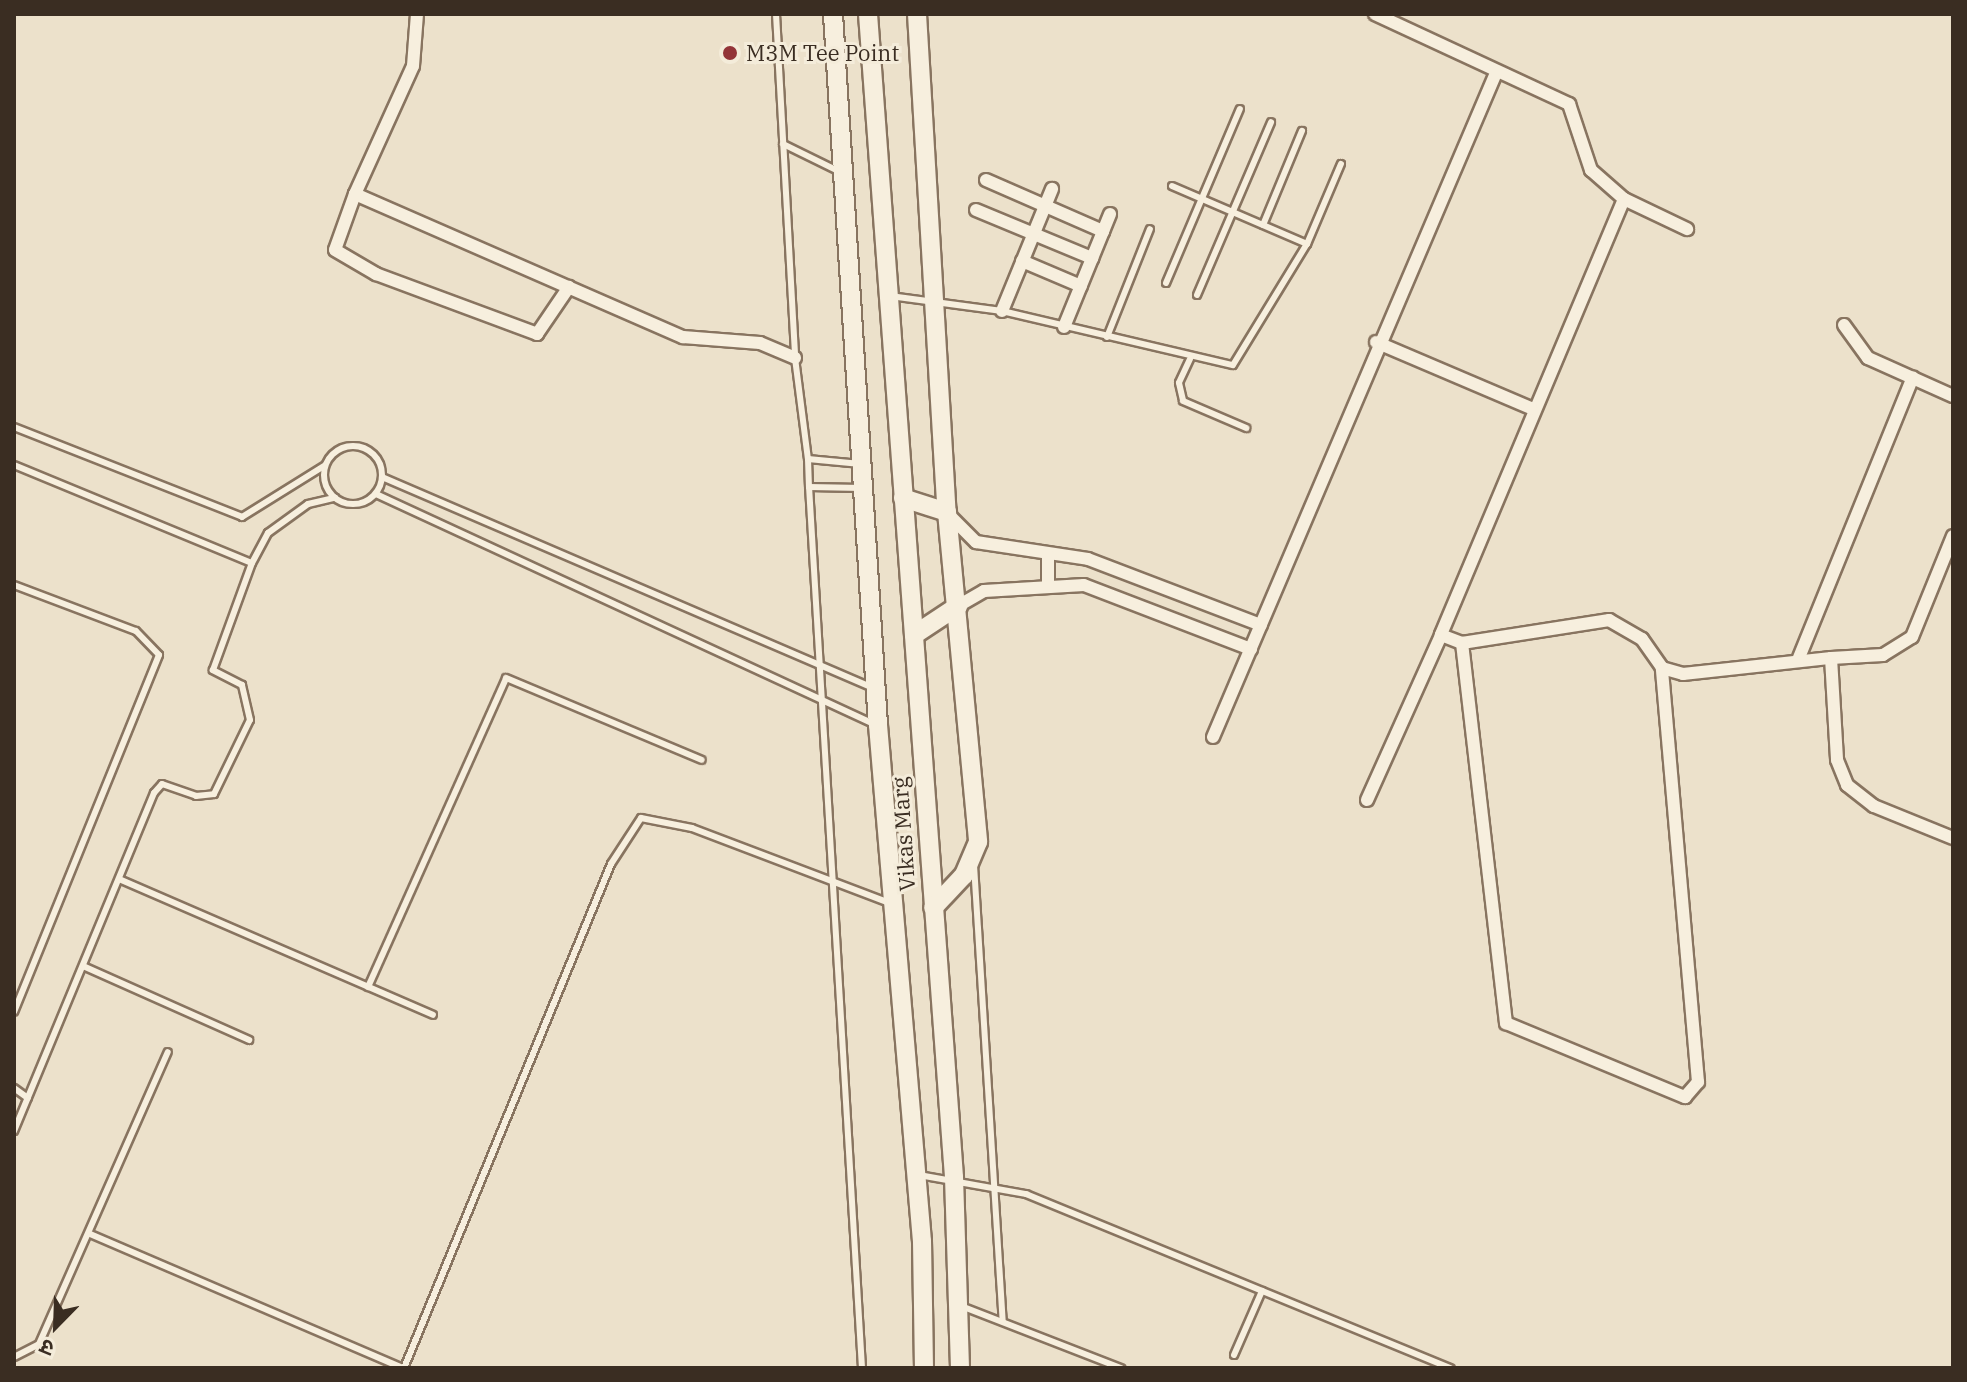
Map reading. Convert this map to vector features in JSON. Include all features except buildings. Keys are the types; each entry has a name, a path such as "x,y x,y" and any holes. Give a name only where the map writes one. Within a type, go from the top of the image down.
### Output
{"main road":[{"path":"833,14 864,464 878,725 916,1175 924,1368"},
{"name":"Vikas Marg","path":"868,14 954,1177 960,1368"},
{"path":"917,14 947,512 958,606 973,860 933,908"},
{"path":"903,498 947,512"},
{"path":"914,635 958,606"}],"street":[{"path":"417,14 413,66 355,194 335,250 376,274 537,334 569,287"},
{"path":"1375,14 1575,109 1591,170 1624,199 1687,229"},
{"path":"1213,737 1376,342 1496,73"},
{"path":"986,180 1103,231"},
{"path":"1002,311 1052,189"},
{"path":"355,194 683,337 760,343 795,358"},
{"path":"1367,800 1441,635 1531,408 1624,199"},
{"path":"976,210 1092,258"},
{"path":"1064,327 1110,214"},
{"path":"1022,261 1081,286"},
{"path":"1844,325 1858,350 1953,396"},
{"path":"1376,342 1531,408"},
{"path":"1798,660 1913,377"},
{"path":"947,512 976,542 1088,559 1261,625"},
{"path":"1662,668 1683,674 1798,660 1883,655 1912,637 1953,536"},
{"path":"1048,555 1048,585"},
{"path":"958,606 984,591 1048,585 1106,589 1251,649"},
{"path":"1441,635 1462,643 1609,620 1642,639 1662,668 1698,1082 1685,1097 1506,1023 1462,643"},
{"path":"1831,658 1837,760 1847,785 1874,806 1953,838"}],"lane":[{"path":"776,14 795,358 808,459 819,704 834,883 862,1368"},
{"path":"1166,283 1240,109"},
{"path":"1197,295 1271,122"},
{"path":"1263,225 1302,131"},
{"path":"783,144 845,175"},
{"path":"887,296 1002,311 1223,368 1246,353 1307,244 1341,164"},
{"path":"1172,186 1307,244"},
{"path":"1107,337 1150,229"},
{"path":"1190,359 1179,383 1183,401 1246,428"},
{"path":"14,427 242,517 324,466 349,445 379,460 382,477 376,494"},
{"path":"808,459 864,464"},
{"path":"14,465 252,563"},
{"path":"324,466 335,498"},
{"path":"382,477 876,689"},
{"path":"809,487 865,488"},
{"path":"14,1131 154,793 162,784 196,796 214,794 250,720 242,685 213,670 252,563 268,533 308,504 335,498 349,504 376,494 819,704 878,725"},
{"path":"14,585 136,631 159,655 14,1012"},
{"path":"368,987 506,678 702,760"},
{"path":"90,1234 404,1368 629,831 641,818 659,817 893,904"},
{"path":"973,860 1003,1321"},
{"path":"119,879 433,1015"},
{"path":"83,966 249,1040"},
{"path":"14,1357 39,1344 168,1052"},
{"path":"14,1088 28,1098"},
{"path":"916,1175 954,1177 996,1185 1451,1368"},
{"path":"1234,1355 1262,1291"},
{"path":"959,1305 1121,1368"}],"place":[{"name":"M3M Tee Point","path":"730,53"}]}
